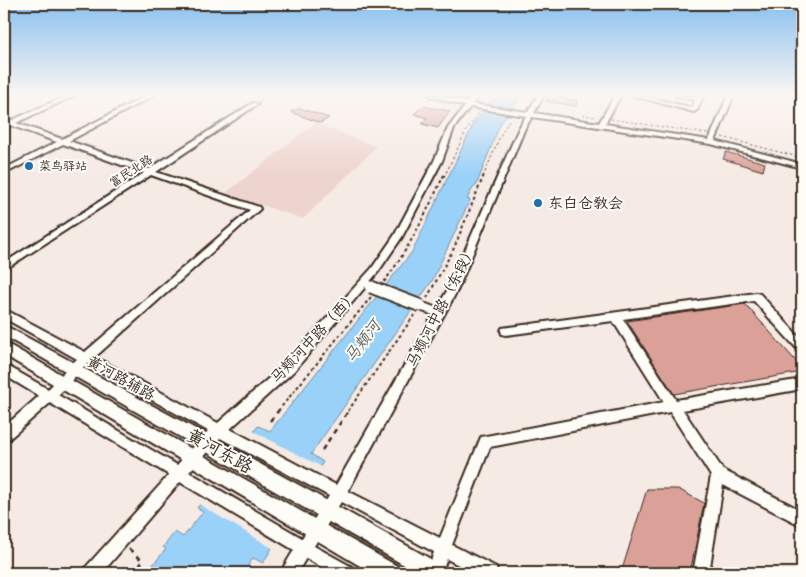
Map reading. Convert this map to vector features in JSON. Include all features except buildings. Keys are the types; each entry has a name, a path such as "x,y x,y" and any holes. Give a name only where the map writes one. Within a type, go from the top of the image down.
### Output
{"main road":[{"name":"黄河东路","path":"4,330 302,496 435,573"},
{"name":"黄河东路","path":"4,348 390,573"}],"street":[{"path":"4,172 100,122"},
{"name":"富民北路","path":"4,267 227,122"},
{"name":"马颊河中路（西）","path":"92,573 205,443 290,367 367,286 398,237 438,161 455,122"},
{"name":"马颊河中路（东段）","path":"288,573 339,493 440,313 465,264 520,122"},
{"path":"594,122 711,140 802,160"},
{"path":"711,140 719,122"},
{"path":"4,435 63,383 73,369 256,209 63,141 6,123"},
{"path":"711,140 802,166"},
{"path":"367,286 440,313"},
{"path":"506,331 756,297 802,347"},
{"name":"黄河路辅路","path":"4,313 218,430 339,493"},
{"path":"616,317 718,475 802,519"},
{"path":"4,369 346,573"},
{"path":"435,573 443,548 486,441 802,384"},
{"path":"701,573 718,475"},
{"path":"339,493 490,573"}],"path":[{"path":"322,450 442,276 509,122"},
{"path":"129,550 143,560 133,573"}],"shaded area":[{"path":"315,123 376,147 303,219 226,193"}],"water":[{"name":"马颊河","path":"502,122 476,186 474,186 467,199 470,200 432,281 311,454 323,462 263,563 253,558 243,573 146,573 166,549 163,547 175,532 183,537 203,512 197,508 258,426 270,431 412,252 474,123"}],"pier":[{"path":"251,430 322,467 274,549 197,503"}],"place":[{"name":"菜鸟驿站","path":"29,166"},
{"name":"东白仓教会","path":"538,203"}]}
